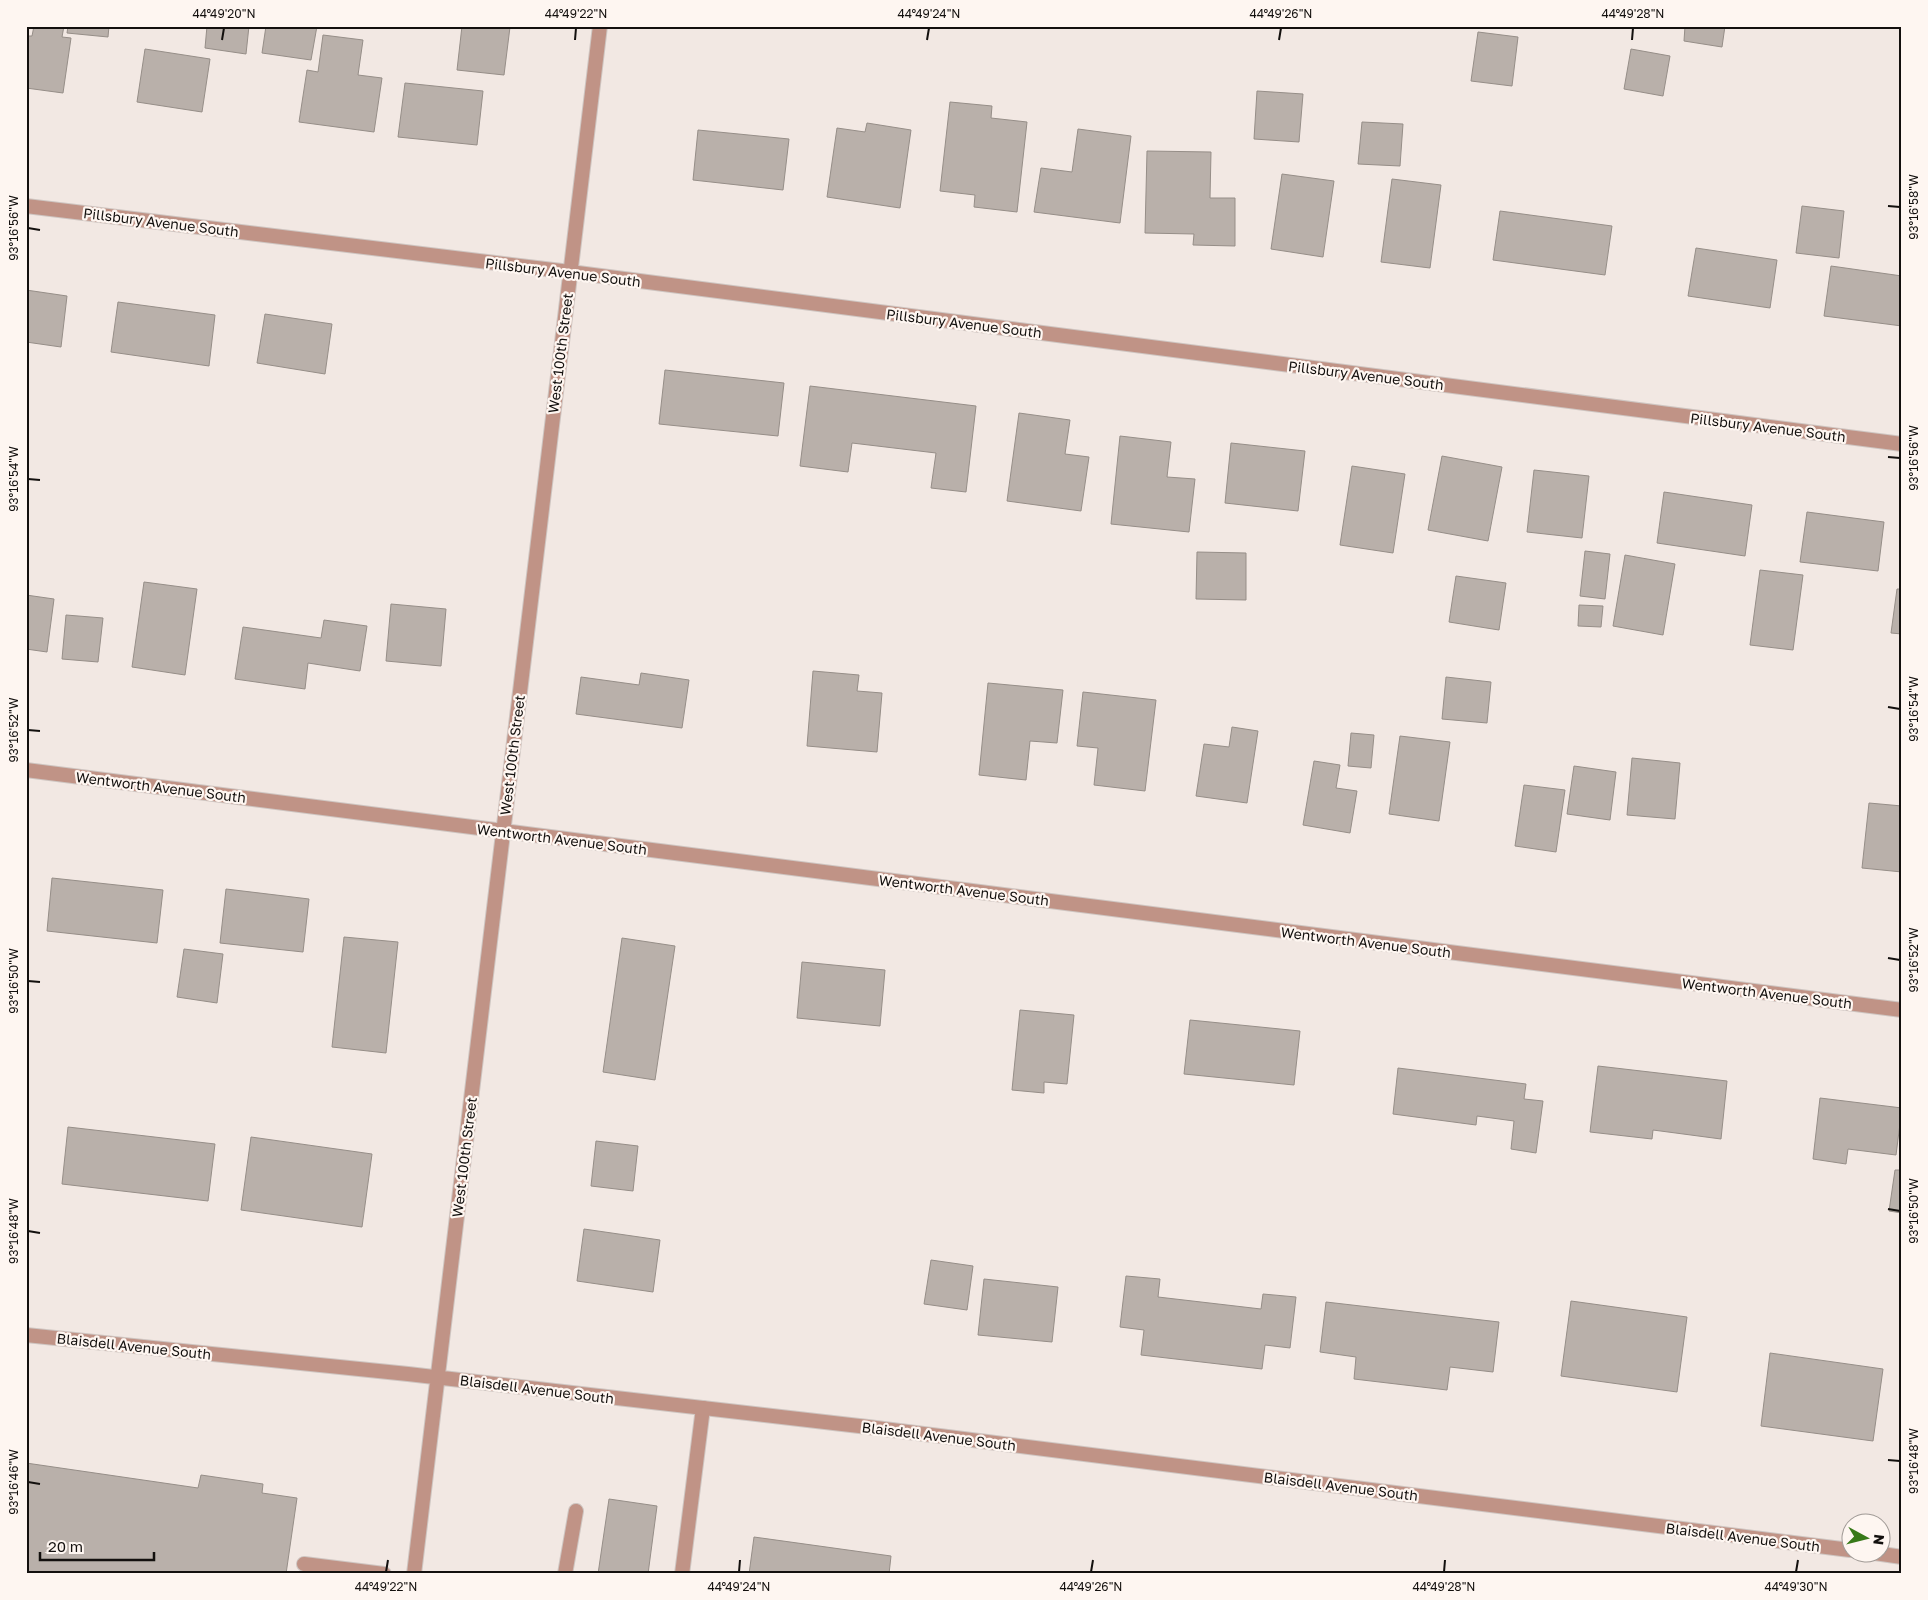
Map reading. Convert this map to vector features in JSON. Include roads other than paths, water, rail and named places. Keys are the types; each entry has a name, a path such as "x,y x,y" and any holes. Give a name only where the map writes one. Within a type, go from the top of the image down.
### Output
{"street":[{"name":"West 100th Street","path":"414,1574 600,26"},
{"name":"Pillsbury Avenue South","path":"26,206 570,272 1902,444"},
{"name":"Wentworth Avenue South","path":"26,770 1902,1010"},
{"name":"Blaisdell Avenue South","path":"26,1335 437,1377 703,1408 1840,1549"},
{"path":"682,1574 703,1408"},
{"path":"565,1574 576,1511"},
{"path":"304,1564 384,1574"}]}
